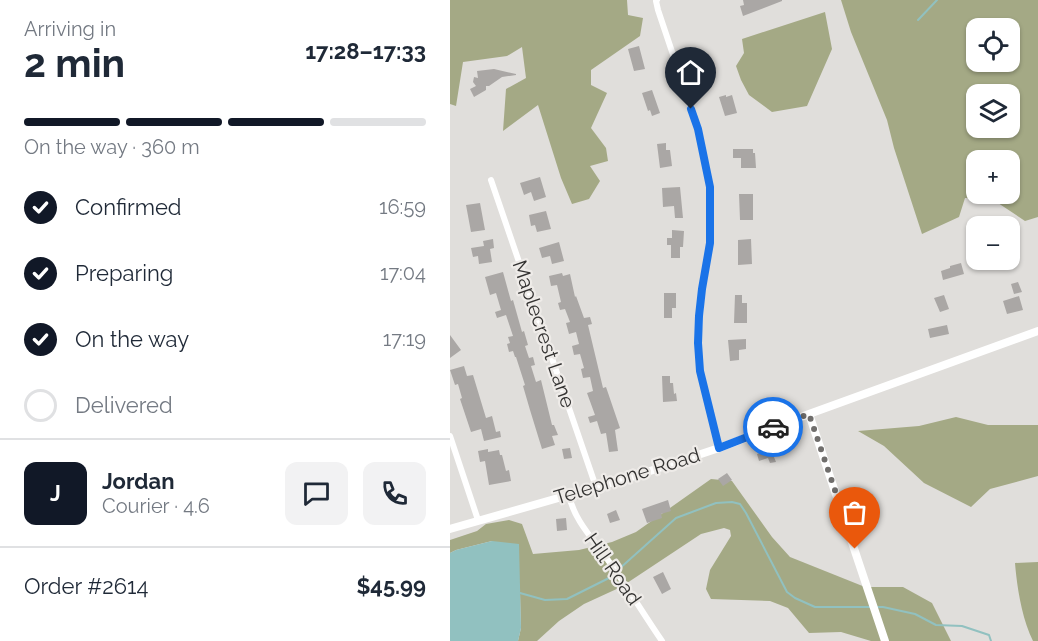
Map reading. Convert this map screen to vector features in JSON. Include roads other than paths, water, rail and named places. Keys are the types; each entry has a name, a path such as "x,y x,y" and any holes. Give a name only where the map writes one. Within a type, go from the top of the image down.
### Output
{"street":[{"path":"657,0 658,10 698,129 710,187 710,243 702,289 698,343 700,371 719,448"},
{"name":"Maplecrest Lane","path":"491,180 596,487"},
{"name":"Telephone Road","path":"450,529 596,487 719,448 1038,331"},
{"path":"809,414 885,641"},
{"path":"450,436 478,520"},
{"name":"Hill Road","path":"569,495 577,517 662,641"}],"water":[{"path":"492,541 519,544 521,628 518,641 450,641 450,553"}],"waterway":[{"path":"918,20 937,0"},
{"path":"520,593 545,600 567,599 609,578 676,518 716,503 732,502 740,504 746,513 787,592 795,598 815,607 883,607 915,614 936,625 962,626 989,635 991,641"}]}
